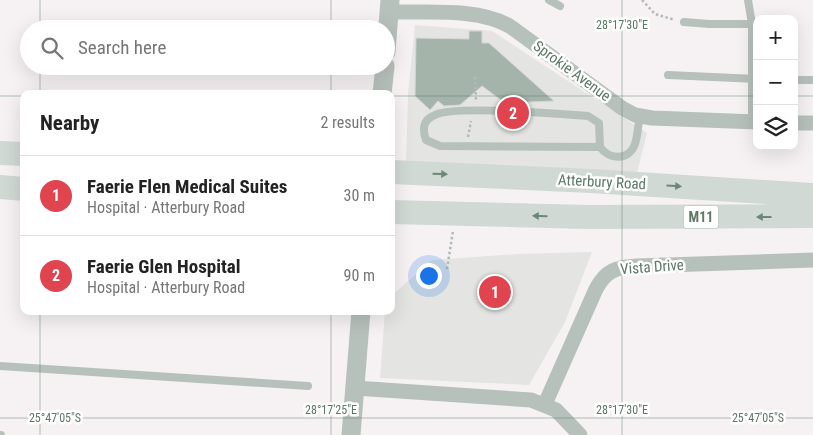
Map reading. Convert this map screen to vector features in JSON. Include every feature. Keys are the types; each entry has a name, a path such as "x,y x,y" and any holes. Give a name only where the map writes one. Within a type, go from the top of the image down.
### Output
{"main road":[{"path":"0,153 20,154"},
{"name":"Atterbury Road","path":"395,172 591,181 813,195"},
{"path":"0,188 20,189"},
{"name":"M11","path":"395,212 588,217 813,216"}],"street":[{"path":"389,20 390,6"},
{"name":"Sprokie Avenue","path":"390,6 495,18 511,27 622,108 640,116 659,119 753,122"},
{"path":"382,90 384,75"},
{"path":"798,122 813,123"},
{"name":"Vista Drive","path":"545,404 596,289 604,276 610,271 637,266 813,260"},
{"path":"351,435 360,315"},
{"path":"355,388 516,398 545,404 561,414 580,435"}],"lane":[{"path":"549,0 560,6"},
{"path":"748,0 753,17"},
{"path":"684,22 753,24"},
{"path":"668,75 753,79"},
{"path":"798,80 813,80"},
{"path":"600,147 599,123 588,116 460,110 437,113 427,120 423,127 426,140 440,146 600,147 614,158 627,154 635,145 640,116"},
{"path":"0,366 308,386"}],"path":[{"path":"642,0 655,14 684,22"}],"shaded area":[{"path":"415,25 492,31 647,133 637,173 406,166 408,94"},
{"path":"592,252 565,322 529,385 380,378 385,315 395,315 395,292 432,260 517,254"}],"building":[{"path":"469,31 482,31 482,43 489,43 554,101 505,103 482,86 460,105 444,106 438,101 430,110 415,96 416,38 469,39"}],"place":[{"name":"Faerie Glen Hospital","path":"513,113"},
{"name":"Faerie Flen Medical Suites","path":"495,292"}]}
